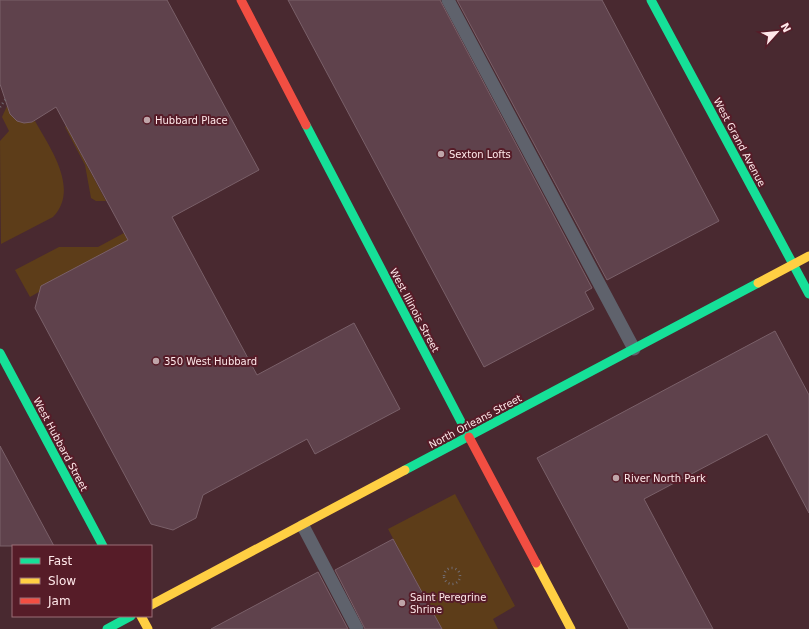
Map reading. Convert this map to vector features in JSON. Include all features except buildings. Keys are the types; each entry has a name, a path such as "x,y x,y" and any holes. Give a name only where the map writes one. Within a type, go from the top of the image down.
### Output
{"main road":[{"name":"West Illinois Street","path":"241,0 468,437 571,629"},
{"name":"West Grand Avenue","path":"651,0 809,294"},
{"name":"North Orleans Street","path":"152,605 809,256"},
{"name":"West Hubbard Street","path":"0,353 102,545"},
{"path":"107,629 129,617"},
{"path":"142,617 148,629"}],"lane":[{"path":"448,0 634,349"},
{"path":"303,526 357,629"}],"path":[{"path":"0,107 6,99"},
{"path":"456,568 460,572 459,580 452,584 447,583 444,578 445,570 456,568"}],"shaded area":[{"path":"7,106 14,118 21,122 25,123 35,121 48,143 60,169 64,194 61,206 53,217 1,244 0,141 9,131 2,117"},
{"path":"66,126 106,201 96,201 91,198 85,165 65,127"},
{"path":"124,233 128,241 30,297 15,270 59,247 98,247"},
{"path":"455,494 515,606 493,619 498,629 442,629 388,529"}],"traffic: fast":[{"path":"651,0 809,294"},
{"path":"306,125 469,437"},
{"path":"405,470 758,283"},
{"path":"0,353 102,545"},
{"path":"107,629 129,617"}],"traffic: slow":[{"path":"758,283 809,256"},
{"path":"152,604 405,470"},
{"path":"536,563 571,629"},
{"path":"142,617 148,629"}],"traffic: jam":[{"path":"241,0 306,125"},
{"path":"469,437 536,563"}],"place":[{"name":"Hubbard Place","path":"147,120"},
{"name":"Sexton Lofts","path":"441,154"},
{"name":"350 West Hubbard","path":"156,361"},
{"name":"River North Park","path":"616,478"},
{"name":"Saint Peregrine Shrine","path":"402,603"}]}
